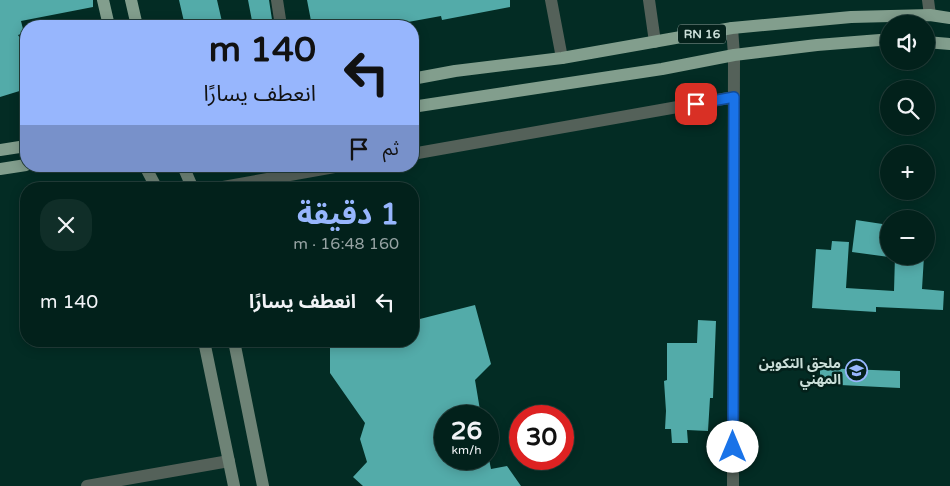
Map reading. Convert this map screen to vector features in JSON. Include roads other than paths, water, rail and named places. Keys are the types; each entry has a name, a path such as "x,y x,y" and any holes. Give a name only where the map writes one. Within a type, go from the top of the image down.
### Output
{"main road":[{"path":"103,0 108,20"},
{"path":"131,0 136,20"},
{"name":"RN 16","path":"419,78 562,58 732,28 835,18 880,16"},
{"name":"RN 16","path":"935,16 950,18"},
{"name":"RN 16","path":"419,106 662,69 734,55 817,44 880,40"},
{"path":"935,43 950,44"},
{"path":"0,150 20,147"},
{"path":"0,169 20,166"},
{"path":"205,347 234,486"},
{"path":"235,347 264,486"}],"street":[{"path":"277,0 280,20"},
{"path":"551,0 562,58"},
{"path":"649,0 655,42"},
{"path":"928,0 930,15"},
{"path":"732,28 734,55 733,486"},
{"path":"419,153 734,97"},
{"path":"251,182 307,172"},
{"path":"87,486 229,461"}],"place":[{"name":"ملحق التكوين المهني","path":"857,371"}]}
